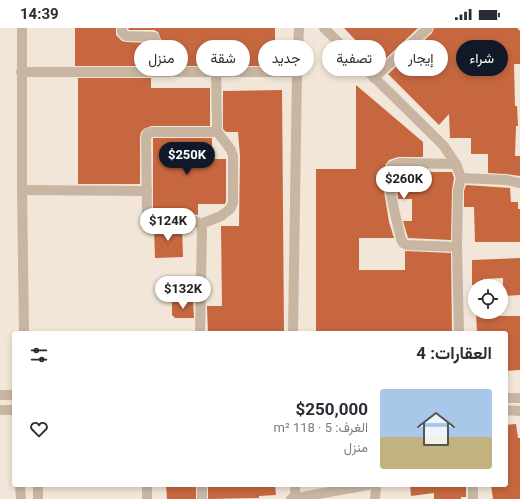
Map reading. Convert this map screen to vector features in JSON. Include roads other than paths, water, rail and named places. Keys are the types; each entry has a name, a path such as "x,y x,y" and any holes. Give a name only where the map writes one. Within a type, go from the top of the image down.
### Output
{"street":[{"path":"22,28 21,72 24,331"},
{"path":"122,28 122,32 126,36 154,37 155,40"},
{"path":"298,40 299,28"},
{"path":"324,28 443,145 456,164 461,178 458,190 457,247 459,331"},
{"path":"374,78 428,28"},
{"path":"21,72 134,72"},
{"path":"201,224 221,216 227,212 233,203 233,156 231,150 216,130 216,76"},
{"path":"293,331 297,76"},
{"path":"200,331 201,224 192,220 152,219 147,215 146,137 147,134 151,132 213,132 216,130"},
{"path":"456,164 400,163 392,166 390,172 392,196 403,243 407,245 457,247"},
{"path":"461,178 506,180 520,183"},
{"path":"22,190 147,191"},
{"path":"0,394 12,395"},
{"path":"508,398 520,398"},
{"path":"0,410 12,410"},
{"path":"508,410 520,410"},
{"path":"20,487 21,499"},
{"path":"38,487 38,499"},
{"path":"147,487 147,499"},
{"path":"202,487 202,499"},
{"path":"295,487 294,499 342,495 363,487"},
{"path":"375,499 376,487"},
{"path":"473,487 473,499"}]}
